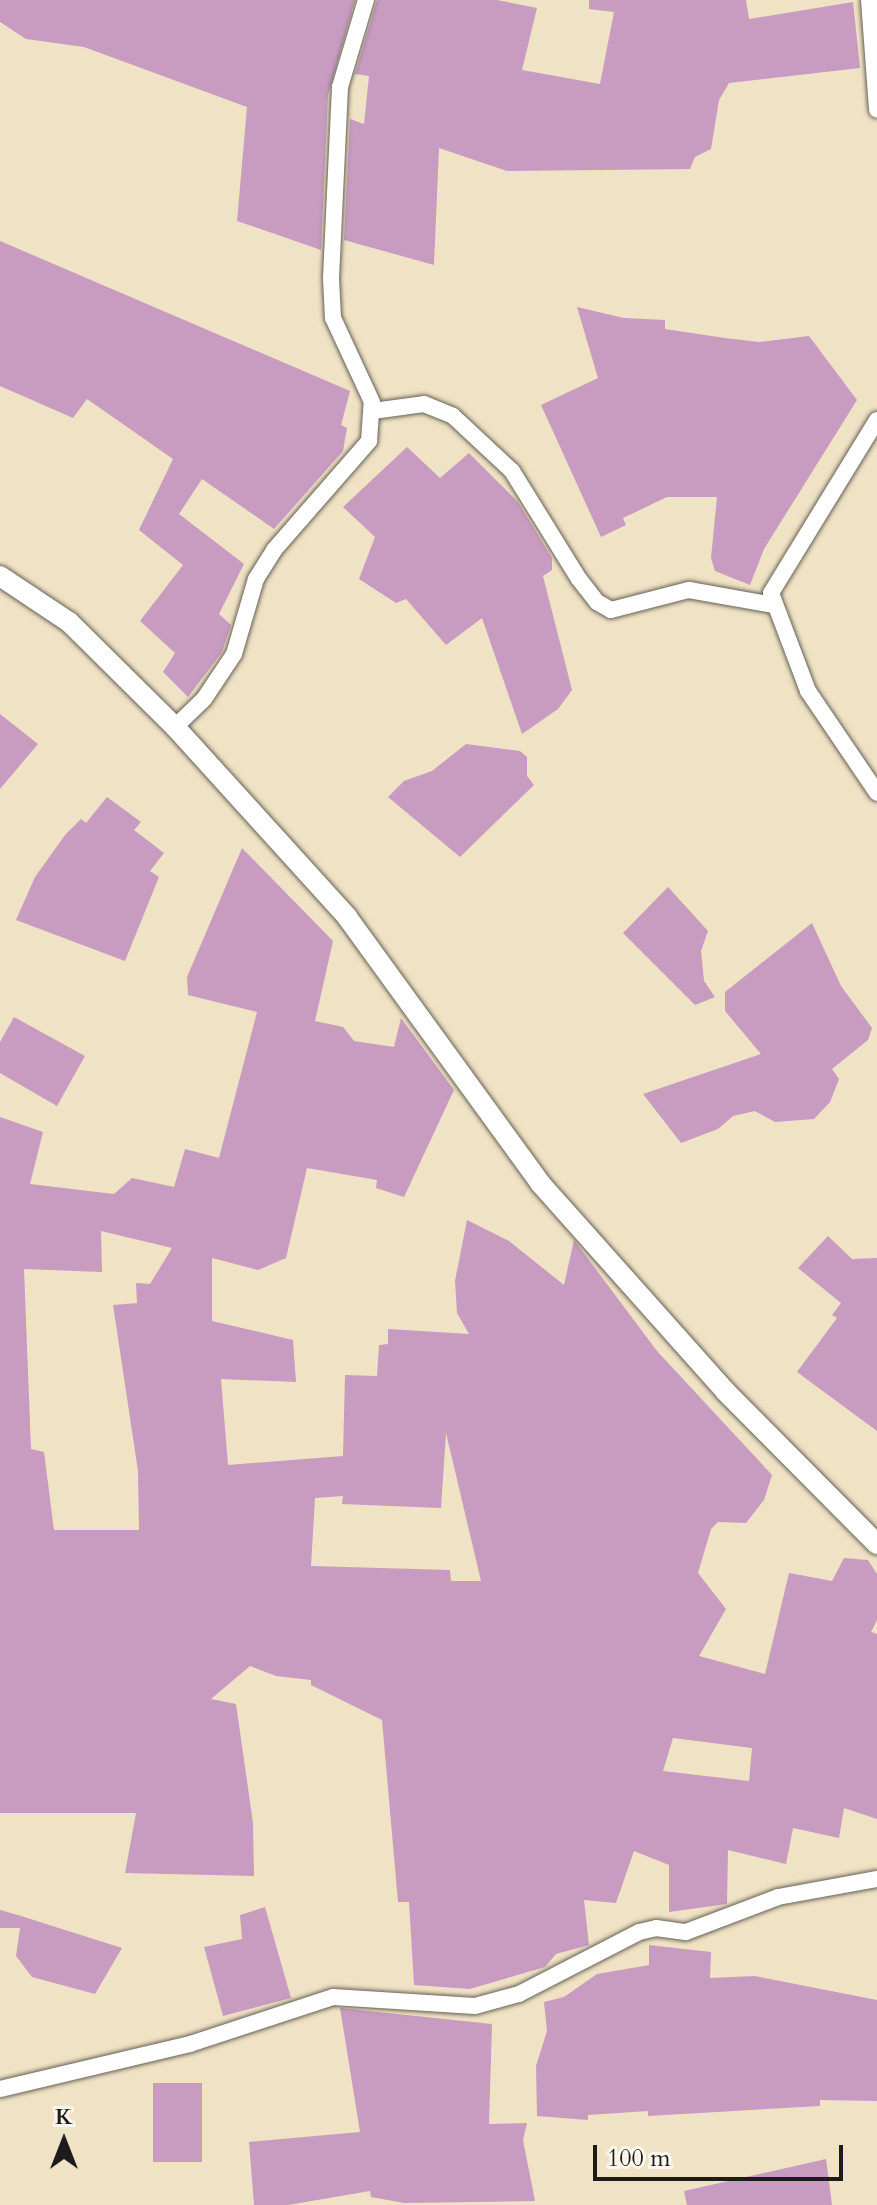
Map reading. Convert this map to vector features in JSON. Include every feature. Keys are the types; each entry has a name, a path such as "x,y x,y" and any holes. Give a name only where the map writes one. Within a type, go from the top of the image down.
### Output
{"street":[{"path":"175,727 204,699 234,654 256,579 274,550 369,441 373,411 333,318 331,278 340,87 366,0"},
{"path":"869,0 877,110"},
{"path":"373,411 424,404 453,416 512,471 579,579 597,602 611,610 689,590 773,605"},
{"path":"877,420 783,567 771,593 808,691 877,793"},
{"path":"0,576 69,622 175,727 347,917 540,1183 725,1391 877,1544"},
{"path":"0,2089 190,2044 333,1997 475,2006 519,1994 639,1932 656,1928 686,1932 778,1897 877,1879"}],"building":[{"path":"0,0 355,0 328,95 321,250 237,221 247,107 84,47 26,39 0,22"},
{"path":"377,0 497,0 537,8 522,70 600,84 614,12 589,9 589,0 746,0 749,19 853,2 860,68 729,83 719,100 711,149 695,157 690,169 507,171 439,148 434,265 344,240 350,119 364,124 369,76 355,74"},
{"path":"0,241 350,391 341,425 347,428 343,451 274,529 202,479 179,514 244,564 219,614 231,625 222,652 188,697 163,672 175,653 140,621 183,565 139,530 173,459 87,399 73,418 0,386"},
{"path":"577,307 624,318 665,320 665,329 725,338 759,342 809,336 857,400 764,549 750,585 715,571 711,558 717,497 667,497 623,518 626,525 601,537 541,405 598,378"},
{"path":"407,447 440,478 469,453 518,502 552,558 552,570 543,576 572,690 558,709 522,734 482,618 446,645 406,599 396,603 359,579 375,537 343,507"},
{"path":"0,714 38,744 0,789"},
{"path":"466,744 520,751 527,757 527,776 534,785 460,857 388,797 404,781 432,771"},
{"path":"107,797 141,822 134,830 164,853 150,871 159,877 125,961 16,920 35,877 65,835 81,819 86,823"},
{"path":"242,848 333,941 315,1021 343,1027 354,1041 394,1047 401,1018 454,1090 404,1197 376,1188 377,1180 307,1168 286,1258 258,1270 212,1258 212,1321 293,1340 296,1382 221,1379 228,1465 343,1456 345,1375 377,1376 379,1345 388,1344 388,1329 469,1334 457,1313 455,1281 467,1220 509,1241 564,1285 574,1240 657,1351 772,1475 764,1500 746,1523 718,1522 711,1529 698,1573 726,1609 699,1656 765,1674 789,1573 832,1581 844,1558 868,1560 877,1574 877,1620 871,1632 877,1634 877,1819 844,1808 839,1838 793,1828 786,1864 728,1850 727,1904 669,1912 669,1865 634,1851 616,1903 584,1900 589,1945 556,1954 545,1967 470,1989 414,1985 409,1902 398,1902 382,1720 311,1685 311,1680 276,1676 250,1666 211,1699 236,1704 253,1823 254,1876 125,1873 136,1813 0,1813 0,1117 43,1132 30,1184 114,1194 132,1178 174,1187 185,1149 219,1158 257,1012 188,995 187,977","holes":["101,1231 172,1248 150,1284 136,1283 137,1303 113,1305 138,1471 139,1530 54,1530 44,1452 31,1449 24,1269 102,1272","446,1433 481,1581 451,1581 450,1570 311,1566 315,1498 343,1496 342,1504 441,1508","673,1738 752,1748 749,1781 663,1771"]},
{"path":"668,887 708,931 701,951 704,981 715,997 695,1005 623,933"},
{"path":"812,923 841,986 872,1028 868,1040 832,1069 839,1079 830,1102 814,1119 775,1122 755,1111 733,1116 718,1129 681,1143 643,1094 761,1054 725,1011 725,992"},
{"path":"14,1017 85,1056 57,1106 0,1073 0,1042"},
{"path":"828,1236 852,1259 877,1258 877,1431 797,1372 837,1318 832,1315 841,1303 798,1268"},
{"path":"265,1907 291,1998 223,2016 204,1947 242,1939 240,1915"},
{"path":"0,1910 122,1948 95,1994 32,1977 16,1956 20,1928 0,1928"},
{"path":"649,1945 711,1952 710,1978 755,1976 877,2000 877,2101 820,2100 820,2106 648,2116 648,2111 588,2115 588,2120 537,2116 536,2066 547,2031 544,2002 564,1997 597,1974 649,1965"},
{"path":"340,2008 492,2024 489,2124 527,2123 523,2140 535,2201 404,2203 371,2197 370,2191 288,2205 254,2205 249,2142 360,2132"},
{"path":"153,2083 202,2083 202,2162 153,2162"},
{"path":"826,2159 832,2205 687,2205 684,2191"}]}
